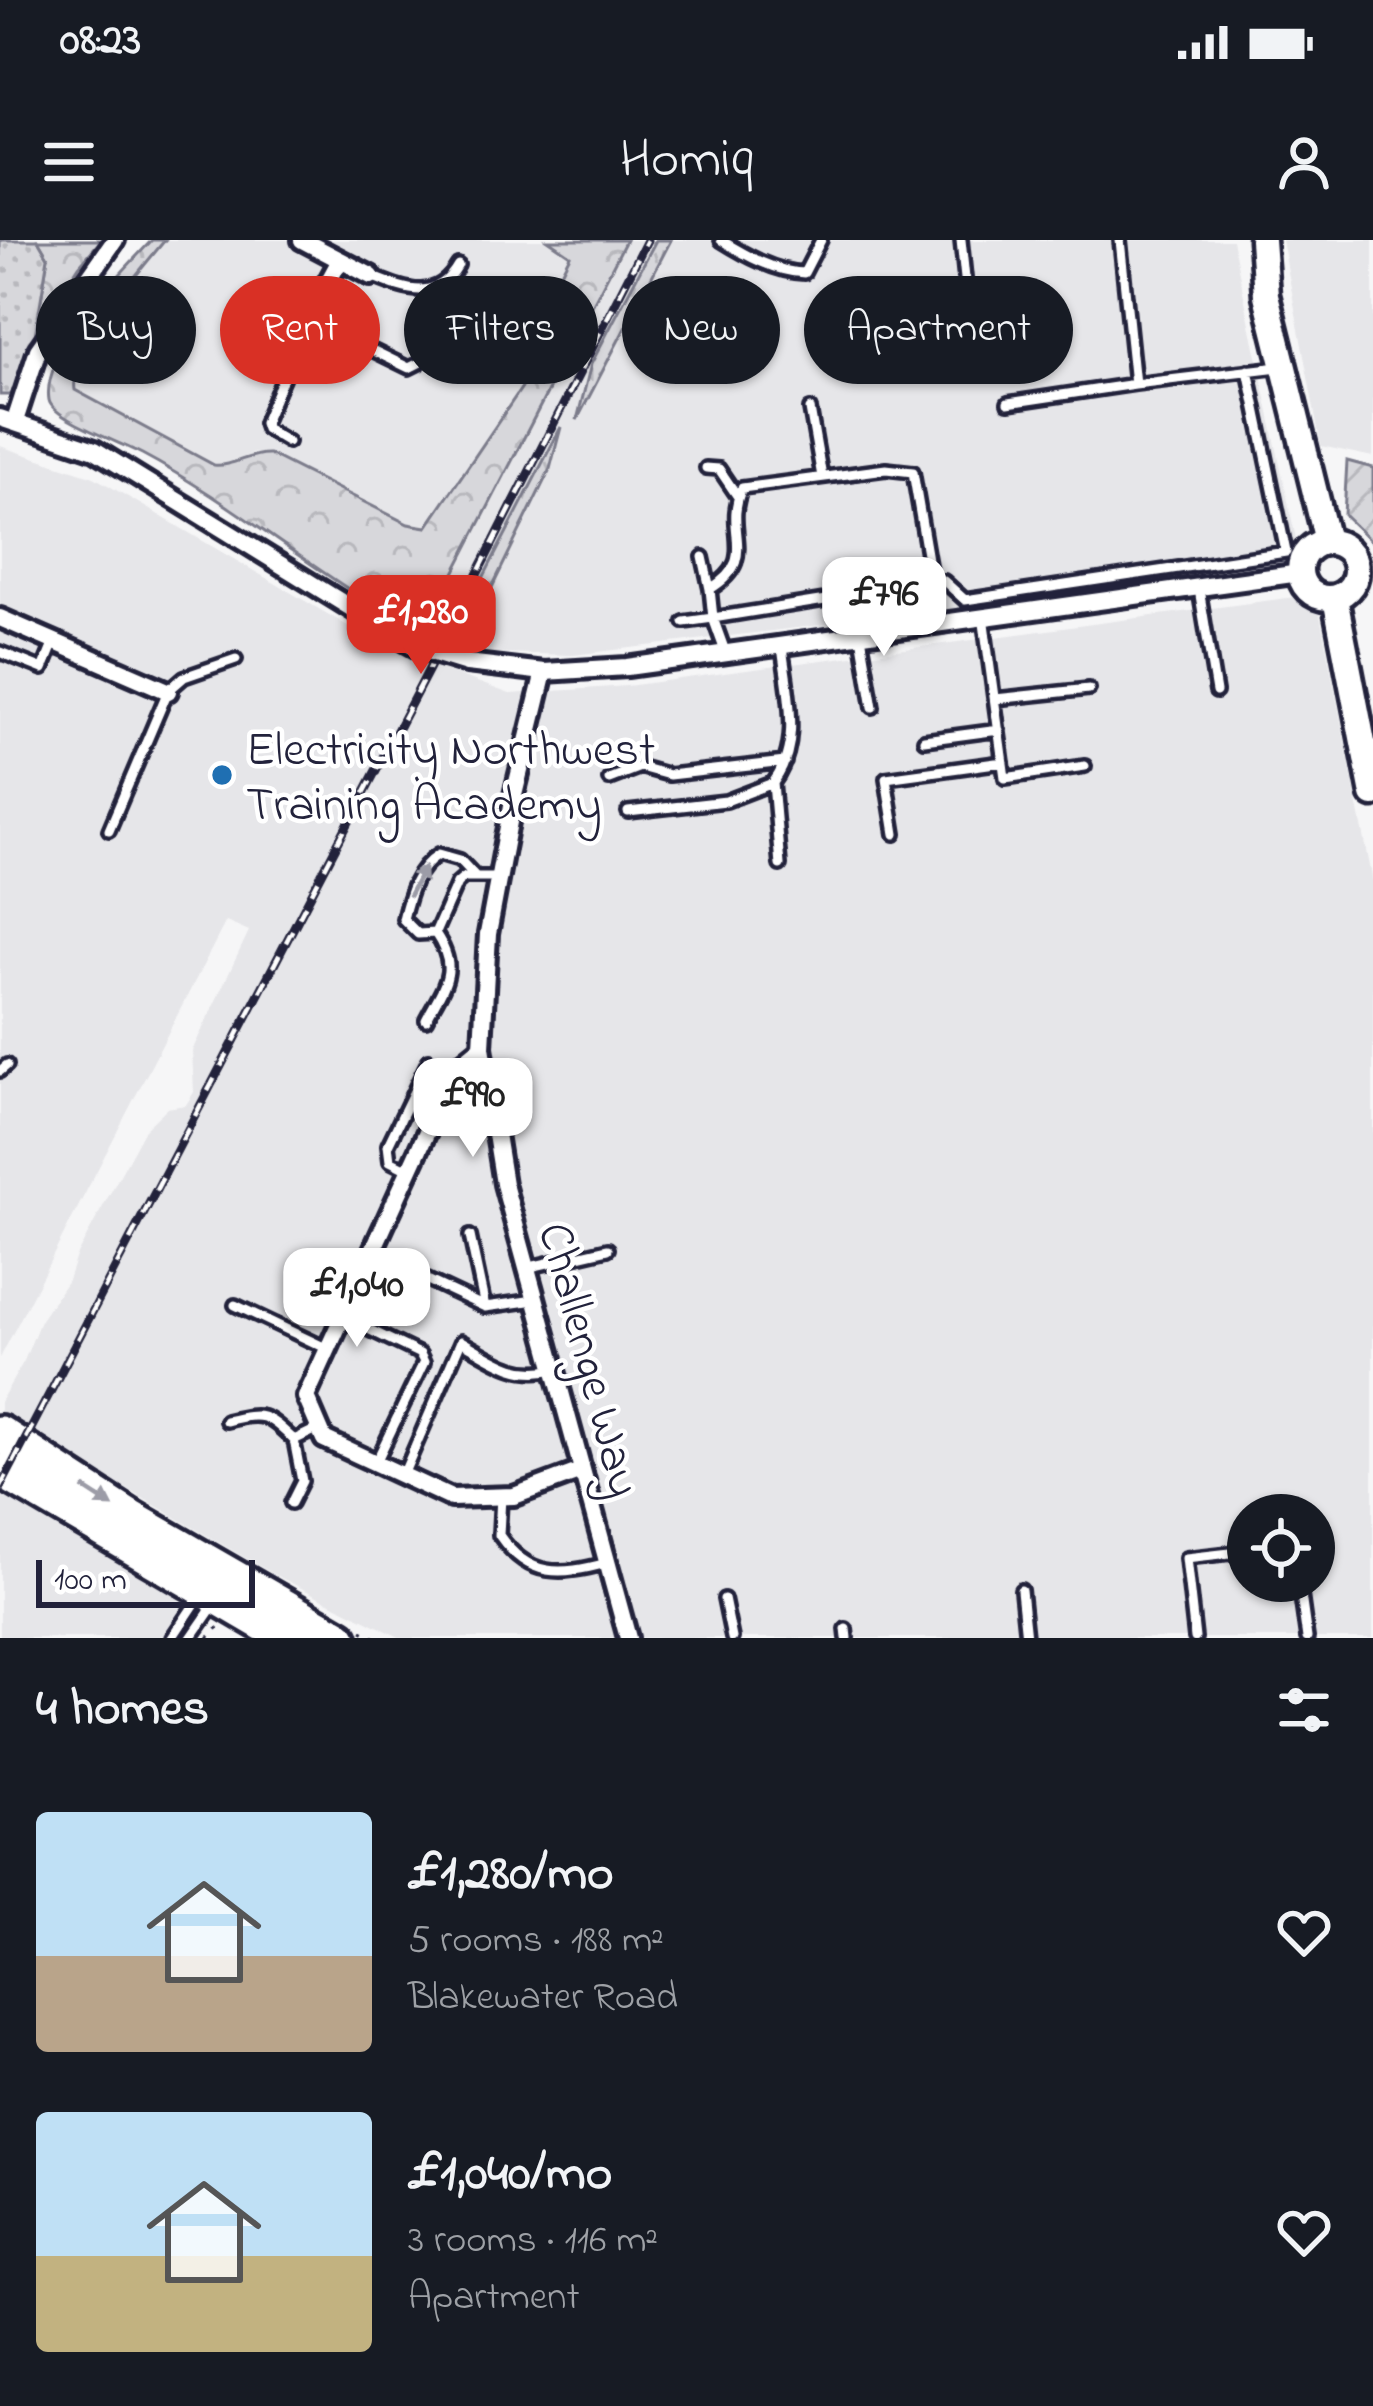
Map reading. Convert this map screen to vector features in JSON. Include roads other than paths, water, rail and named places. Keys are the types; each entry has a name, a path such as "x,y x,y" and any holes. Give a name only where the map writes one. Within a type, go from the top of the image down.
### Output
{"highway":[{"path":"0,1433 130,1517 287,1638"},
{"path":"0,1470 216,1583 340,1638"}],"street":[{"path":"116,240 38,350 7,419 94,450 398,637 466,663 544,672 627,668 1300,573"},
{"path":"302,240 335,251 370,276"},
{"path":"1262,240 1266,295 1327,541"},
{"path":"1327,541 1350,550 1357,569 1353,584 1335,598 1312,594 1300,573 1306,553 1327,541"},
{"path":"1335,598 1373,794"},
{"path":"0,618 168,691"},
{"name":"Challenge Way","path":"544,672 488,934 482,1047 504,1184 628,1638"},
{"path":"482,1047 457,1069 306,1397 324,1439 451,1498 514,1496 581,1471"}],"lane":[{"path":"721,240 760,262 793,273 803,273 821,240"},
{"path":"961,240 965,276"},
{"path":"1120,240 1135,384"},
{"path":"380,280 413,292 430,291 442,286 458,265"},
{"path":"1008,403 1284,366"},
{"path":"684,622 944,581 965,599 1286,553 1248,370"},
{"path":"281,384 264,423 288,442"},
{"path":"810,409 822,477"},
{"path":"706,468 719,470 738,497"},
{"path":"710,589 730,577 739,563 735,504 742,488 886,469 914,472 932,583"},
{"path":"703,556 713,618 726,654"},
{"path":"1199,589 1216,692"},
{"path":"983,616 1005,778 1085,766"},
{"path":"861,636 873,706"},
{"path":"0,652 43,669 54,642"},
{"path":"780,865 773,783 792,739 782,646"},
{"path":"109,830 168,691 184,676 236,659"},
{"path":"995,699 1088,689"},
{"path":"923,740 999,730"},
{"path":"609,779 640,767 669,775 785,762"},
{"path":"895,835 886,778 1003,762"},
{"path":"628,812 726,802 773,783"},
{"path":"435,933 418,934 403,919 408,897 428,860 439,854 450,856 475,876"},
{"path":"426,1020 448,979 450,965 435,933 457,884 464,877 499,877"},
{"path":"410,1171 391,1160 388,1145 429,1060"},
{"path":"470,1236 485,1307"},
{"path":"526,1268 608,1249"},
{"path":"404,1269 485,1307 535,1300"},
{"path":"235,1305 328,1349"},
{"path":"343,1317 420,1354 424,1362 376,1463"},
{"path":"403,1475 461,1341 518,1372 532,1375 554,1369"},
{"path":"226,1421 258,1414 270,1418 294,1440 302,1481 291,1503"},
{"path":"294,1440 319,1428"},
{"path":"501,1496 499,1535 540,1570 564,1574 607,1563"},
{"path":"1195,1638 1186,1558 1227,1553"},
{"path":"172,1638 196,1602 216,1583"},
{"path":"191,1638 208,1612 216,1583"},
{"path":"1021,1590 1026,1638"},
{"path":"724,1600 732,1638"},
{"path":"1302,1602 1306,1638"}],"railway":[{"path":"0,1488 427,673 647,240"}],"place":[{"name":"Electricity Northwest Training Academy","path":"222,775"}]}
